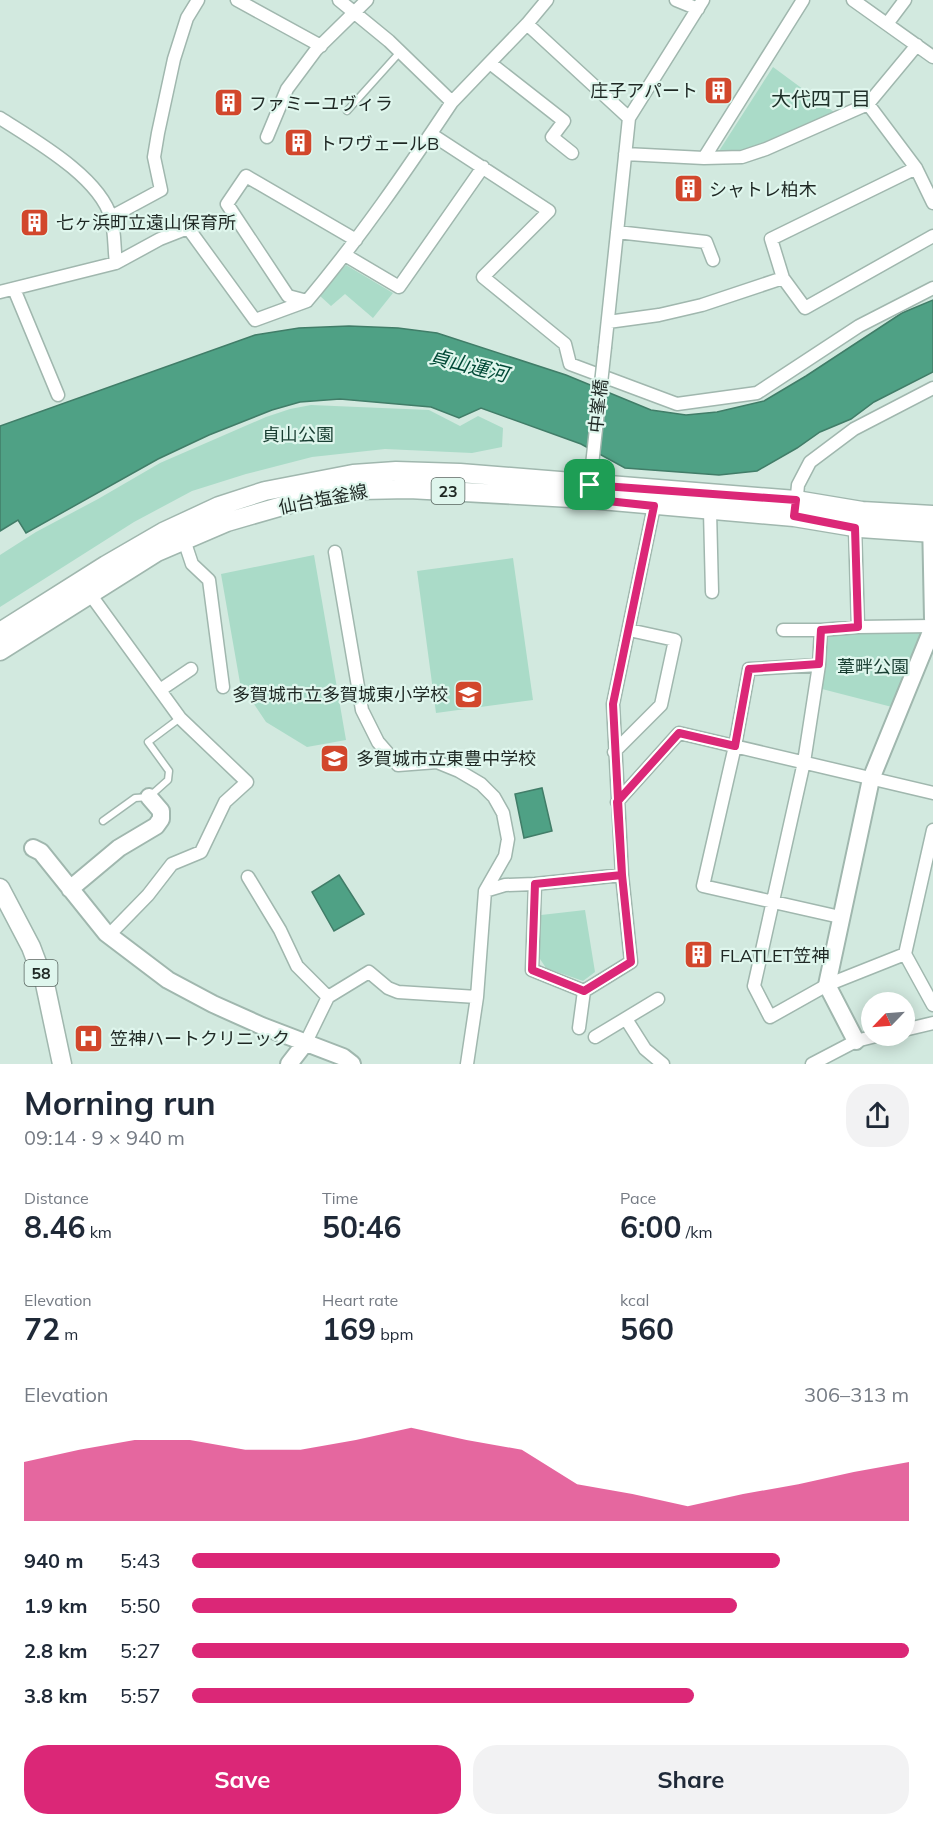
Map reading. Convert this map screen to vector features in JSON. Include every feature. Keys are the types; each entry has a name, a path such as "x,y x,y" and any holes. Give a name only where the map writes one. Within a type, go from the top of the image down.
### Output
{"main road":[{"name":"仙台塩釜線","path":"0,632 163,532 219,506 265,491 353,474 396,471 460,473 589,492 654,506 710,511 795,508 855,528 932,524"},
{"name":"仙台塩釜線","path":"0,651 157,552 227,522 307,499 360,489 589,492 862,511 932,524"},
{"name":"58","path":"0,888 31,946 45,984 62,1064"}],"street":[{"path":"111,217 161,190 154,157 158,132 174,59 188,18 198,0"},
{"path":"237,0 321,46"},
{"path":"339,0 401,52 452,102"},
{"path":"267,137 286,89 321,46 367,0"},
{"path":"0,292 116,264 160,239 188,228 255,320 307,301 357,240 452,102 547,0"},
{"path":"527,24 629,118 701,4 676,0"},
{"path":"704,158 803,0"},
{"path":"853,0 933,57"},
{"path":"887,24 905,0"},
{"path":"625,154 704,158 742,157 766,149 868,104 917,45"},
{"path":"490,63 564,121 552,137 572,153"},
{"path":"868,104 916,168 933,203"},
{"path":"0,118 76,169 100,197 111,217 116,264"},
{"name":"中峯橋","path":"589,492 629,118"},
{"path":"430,134 549,211 483,277 566,345 570,364 677,404 757,393 859,326 933,288"},
{"path":"345,255 399,287 483,167"},
{"path":"916,168 771,239 783,278 805,308 933,236"},
{"path":"307,301 288,296 227,204 246,176 357,240"},
{"path":"617,232 706,242 713,260"},
{"path":"608,322 659,315 702,305 783,278"},
{"path":"14,289 57,395"},
{"path":"795,508 798,485 810,462 854,429 933,388"},
{"path":"584,991 631,962 622,875 613,704 654,506"},
{"path":"710,511 712,592"},
{"path":"932,524 933,619"},
{"path":"855,528 858,627"},
{"path":"184,540 192,564 209,580 223,687"},
{"path":"335,552 362,710 378,741 398,765 437,762 466,775 481,784 494,796 503,813 508,839 505,856 485,891 477,997 467,1064"},
{"path":"90,594 180,718 247,782 225,802 201,852 172,864 148,895 109,935"},
{"path":"783,630 933,626 871,779 826,985 856,1041"},
{"path":"614,752 662,705 675,640 629,630"},
{"path":"821,630 819,664 804,762 754,986 770,1017 826,985 905,954"},
{"path":"819,664 749,669 735,746 703,886 840,917"},
{"path":"160,690 191,669"},
{"path":"617,802 679,733 933,793"},
{"path":"70,890 119,848 156,826 161,819 161,811 156,802 149,797"},
{"path":"933,830 905,954 933,1005"},
{"path":"33,848 41,852 109,935 168,980 213,1004 262,1026 306,1042 352,1064"},
{"path":"485,891 505,885 622,875"},
{"path":"248,877 280,930 297,966 328,997"},
{"path":"535,884 532,970 584,991"},
{"path":"289,1064 306,1042 328,997 369,972 388,988 398,992 477,997"},
{"path":"579,1028 584,991"},
{"path":"595,1037 658,999"},
{"path":"626,1019 645,1049 663,1064"},
{"path":"915,1027 933,1023"},
{"path":"812,1064 861,1040"}],"lane":[{"path":"347,111 401,52"},
{"path":"103,821 135,798 149,797 168,780 169,771 148,742 180,718"}],"green space":[{"path":"773,67 834,112 744,152 719,151"},
{"path":"346,265 393,293 373,318 345,294 331,306 319,295"},
{"name":"貞山公園","path":"311,405 429,410 460,426 478,416 503,428 502,447 472,453 385,449 312,457 192,491 134,522 0,607 0,555 36,532 160,463 266,417"},
{"path":"314,555 346,740 307,747 266,722 240,683 221,574"},
{"path":"513,558 533,700 436,713 417,571"},
{"name":"葦畔公園","path":"913,630 920,633 922,642 892,707 822,689 826,665 823,641 830,634"},
{"path":"585,910 595,972 583,981 546,968 538,956 541,915"}],"water":[{"name":"貞山運河","path":"933,300 933,372 874,402 851,419 820,432 757,471 719,475 625,468 581,444 481,408 459,418 431,407 340,399 300,402 272,410 209,435 158,459 26,533 18,520 0,531 0,426 255,335 299,328 349,326 398,328 437,333 566,375 651,410 686,415 717,412 764,401 902,313"},
{"path":"542,788 552,831 524,838 515,794"},
{"path":"339,875 364,914 334,931 312,892"}],"place":[{"name":"庄子アパート","path":"719,90"},
{"name":"ファミーユヴィラ","path":"228,103"},
{"name":"トワヴェールB","path":"298,143"},
{"name":"シャトレ柏木","path":"688,189"},
{"name":"七ヶ浜町立遠山保育所","path":"35,222"},
{"name":"多賀城市立多賀城東小学校","path":"469,694"},
{"name":"多賀城市立東豊中学校","path":"335,758"},
{"name":"FLATLET笠神","path":"699,955"},
{"name":"笠神ハートクリニック","path":"89,1038"}],"district":[{"name":"大代四丁目","path":"821,98"}],"route":[{"path":"590,485 589,499 654,506 613,704 614,752 622,875 535,884 532,970 584,991 631,962 622,875 617,802 679,733 735,746 749,669 819,664 821,630 858,627 855,528 794,516 796,500 590,485"}]}
